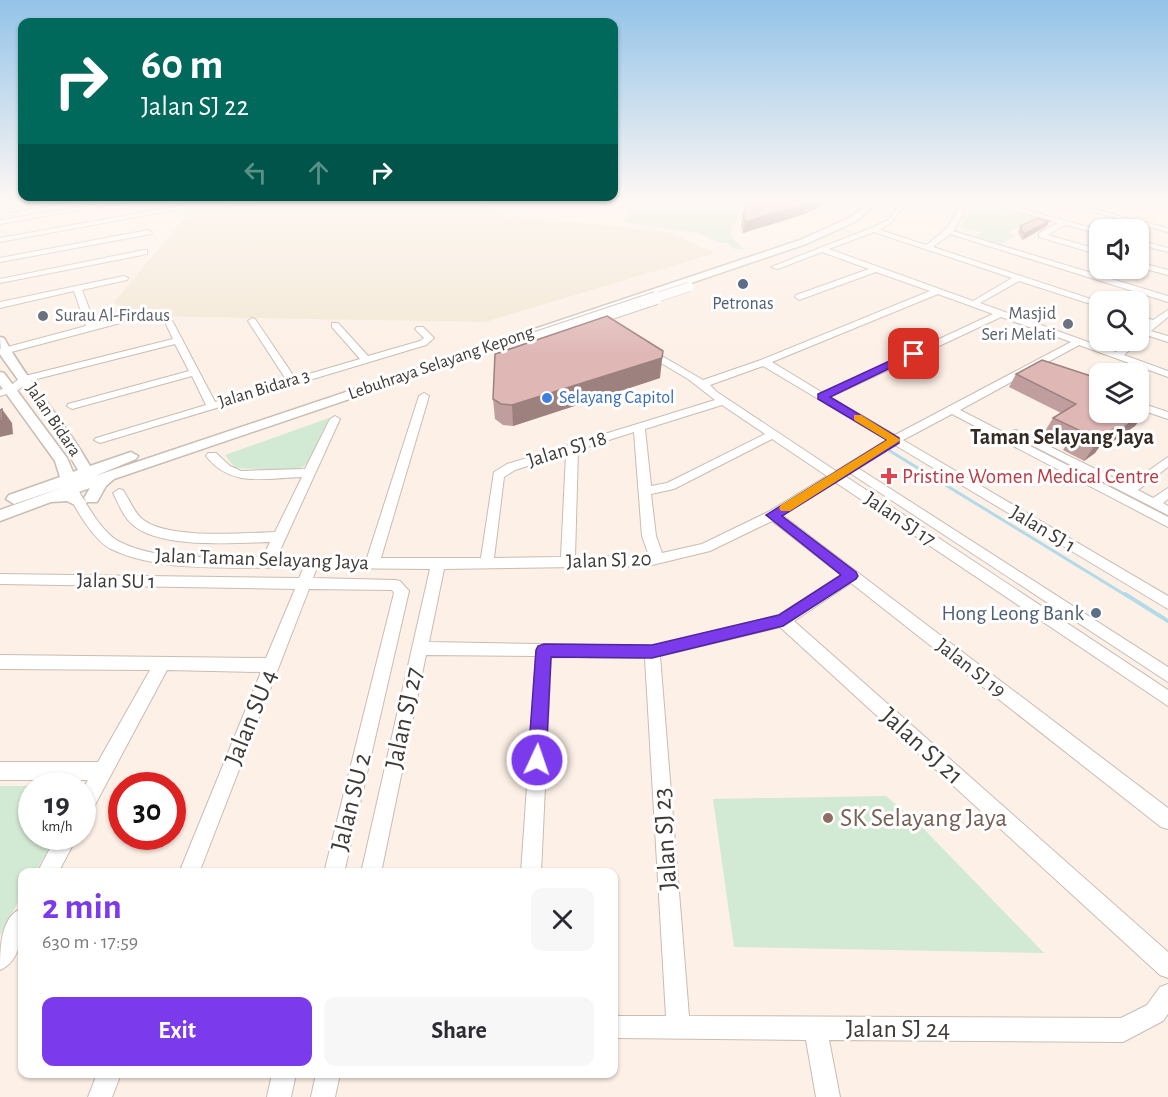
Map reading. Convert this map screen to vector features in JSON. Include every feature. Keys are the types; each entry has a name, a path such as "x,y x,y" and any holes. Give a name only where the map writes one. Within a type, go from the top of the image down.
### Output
{"main road":[{"name":"Lebuhraya Selayang Kepong","path":"117,467 760,251"},
{"name":"Lebuhraya Selayang Kepong","path":"0,505 42,494 78,491 88,476 642,297 773,251"},
{"path":"471,352 510,347 795,251"},
{"name":"Jalan Bidara","path":"1,348 25,379 88,476"},
{"name":"Jalan Bidara","path":"0,376 5,391 62,461 78,491"},
{"path":"77,456 117,467"},
{"path":"42,494 56,475 62,461"},
{"path":"42,494 69,496 100,483 117,467"},
{"name":"Lebuhraya Selayang Kepong","path":"0,516 42,494"}],"street":[{"path":"0,260 47,251"},
{"path":"775,267 822,251"},
{"path":"833,251 937,291 976,302 1014,280"},
{"path":"834,251 1168,374"},
{"path":"928,251 1089,302"},
{"path":"935,251 1014,280"},
{"path":"1012,251 1168,299"},
{"path":"0,281 144,252"},
{"path":"1149,267 1168,273"},
{"path":"799,297 876,269"},
{"path":"0,304 124,278"},
{"path":"77,288 91,327"},
{"path":"702,384 764,362 937,291"},
{"path":"610,325 614,317 634,307 642,297"},
{"path":"1149,329 1168,313"},
{"path":"822,397 1000,314"},
{"path":"1,348 121,320"},
{"path":"252,321 292,381"},
{"path":"169,322 212,406"},
{"path":"1149,322 1155,324"},
{"path":"335,325 364,359"},
{"name":"Jalan Bidara 3","path":"100,440 429,339 420,329"},
{"path":"1149,335 1168,339"},
{"path":"5,391 25,379 178,340"},
{"name":"Jalan SJ 20","path":"438,564 657,559 705,548 773,515 895,440 956,407 1041,366 1078,342"},
{"name":"Jalan SJ 17","path":"641,347 702,384 723,401 1168,699"},
{"path":"1116,356 1122,351"},
{"name":"Jalan SJ 1","path":"764,362 1168,603"},
{"path":"72,406 195,372"},
{"path":"373,562 424,396"},
{"name":"Jalan SJ 18","path":"487,563 498,475 511,467 723,401"},
{"path":"956,407 1168,511"},
{"path":"956,407 1168,523"},
{"path":"1149,409 1168,416"},
{"path":"268,561 335,419"},
{"path":"639,427 649,536 657,559"},
{"path":"645,491 670,486 773,434"},
{"path":"568,562 572,448"},
{"path":"212,456 225,469 239,475 310,473"},
{"path":"1129,491 1168,460"},
{"name":"Jalan SJ 17","path":"850,468 1168,675"},
{"name":"Jalan Taman Selayang Jaya","path":"78,491 85,515 114,545 148,556 190,561 438,564"},
{"path":"1154,504 1168,492"},
{"path":"119,493 140,524 153,531 200,538 280,537"},
{"name":"Jalan SJ 19","path":"773,515 1168,820"},
{"name":"Jalan SU 4","path":"191,868 313,561"},
{"name":"Jalan SJ 27","path":"372,868 438,564"},
{"path":"419,648 652,652 783,620 851,576"},
{"name":"Jalan SU 1","path":"0,579 395,585 402,591"},
{"name":"Jalan SU 2","path":"335,868 402,591"},
{"name":"Jalan SJ 21","path":"783,620 1168,967"},
{"path":"531,868 544,650"},
{"name":"Jalan SJ 23","path":"652,652 678,1027"},
{"path":"0,662 272,665"},
{"path":"96,784 162,664"},
{"path":"0,771 103,771"},
{"path":"50,868 60,850"},
{"path":"0,959 18,925"},
{"name":"Jalan SJ 24","path":"618,1027 1123,1030 1155,1013 1168,995"},
{"path":"815,1028 828,1097"},
{"path":"100,1097 107,1078"},
{"path":"279,1097 283,1078"},
{"path":"323,1097 327,1078"}],"shaded area":[{"path":"157,251 715,253 485,322 132,316 114,302"}],"green space":[{"path":"329,418 308,462 294,471 235,468 225,455"},
{"path":"0,786 18,786 18,850 48,850 38,868 18,868 18,902 0,935"},
{"path":"886,796 921,826 1044,953 734,947 713,799"}],"building":[{"name":"Selayang Capitol","path":"607,316 663,351 662,358 512,405 501,404 493,399 495,354"},
{"path":"1042,360 1089,375 1089,423 1130,423 1121,429 1116,427 1100,438 1104,440 1093,447 1072,437 1081,431 1053,418 1076,404 1016,374"}],"waterway":[{"path":"890,451 1127,596"},
{"path":"1125,594 1168,621"}],"slow traffic":[{"path":"785,508 895,440 857,418"}],"place":[{"name":"Petronas","path":"743,284"},
{"name":"Surau Al-Firdaus","path":"43,316"},
{"name":"Masjid Seri Melati","path":"1068,324"},
{"name":"Selayang Capitol","path":"547,398"},
{"name":"Pristine Women Medical Centre","path":"889,476"},
{"name":"Hong Leong Bank","path":"1096,613"},
{"name":"SK Selayang Jaya","path":"828,818"}],"district":[{"name":"Taman Selayang Jaya","path":"1062,437"}],"route":[{"path":"537,760 544,650 652,652 762,626 783,620 851,576 773,515 895,440 822,397 914,354"}]}
